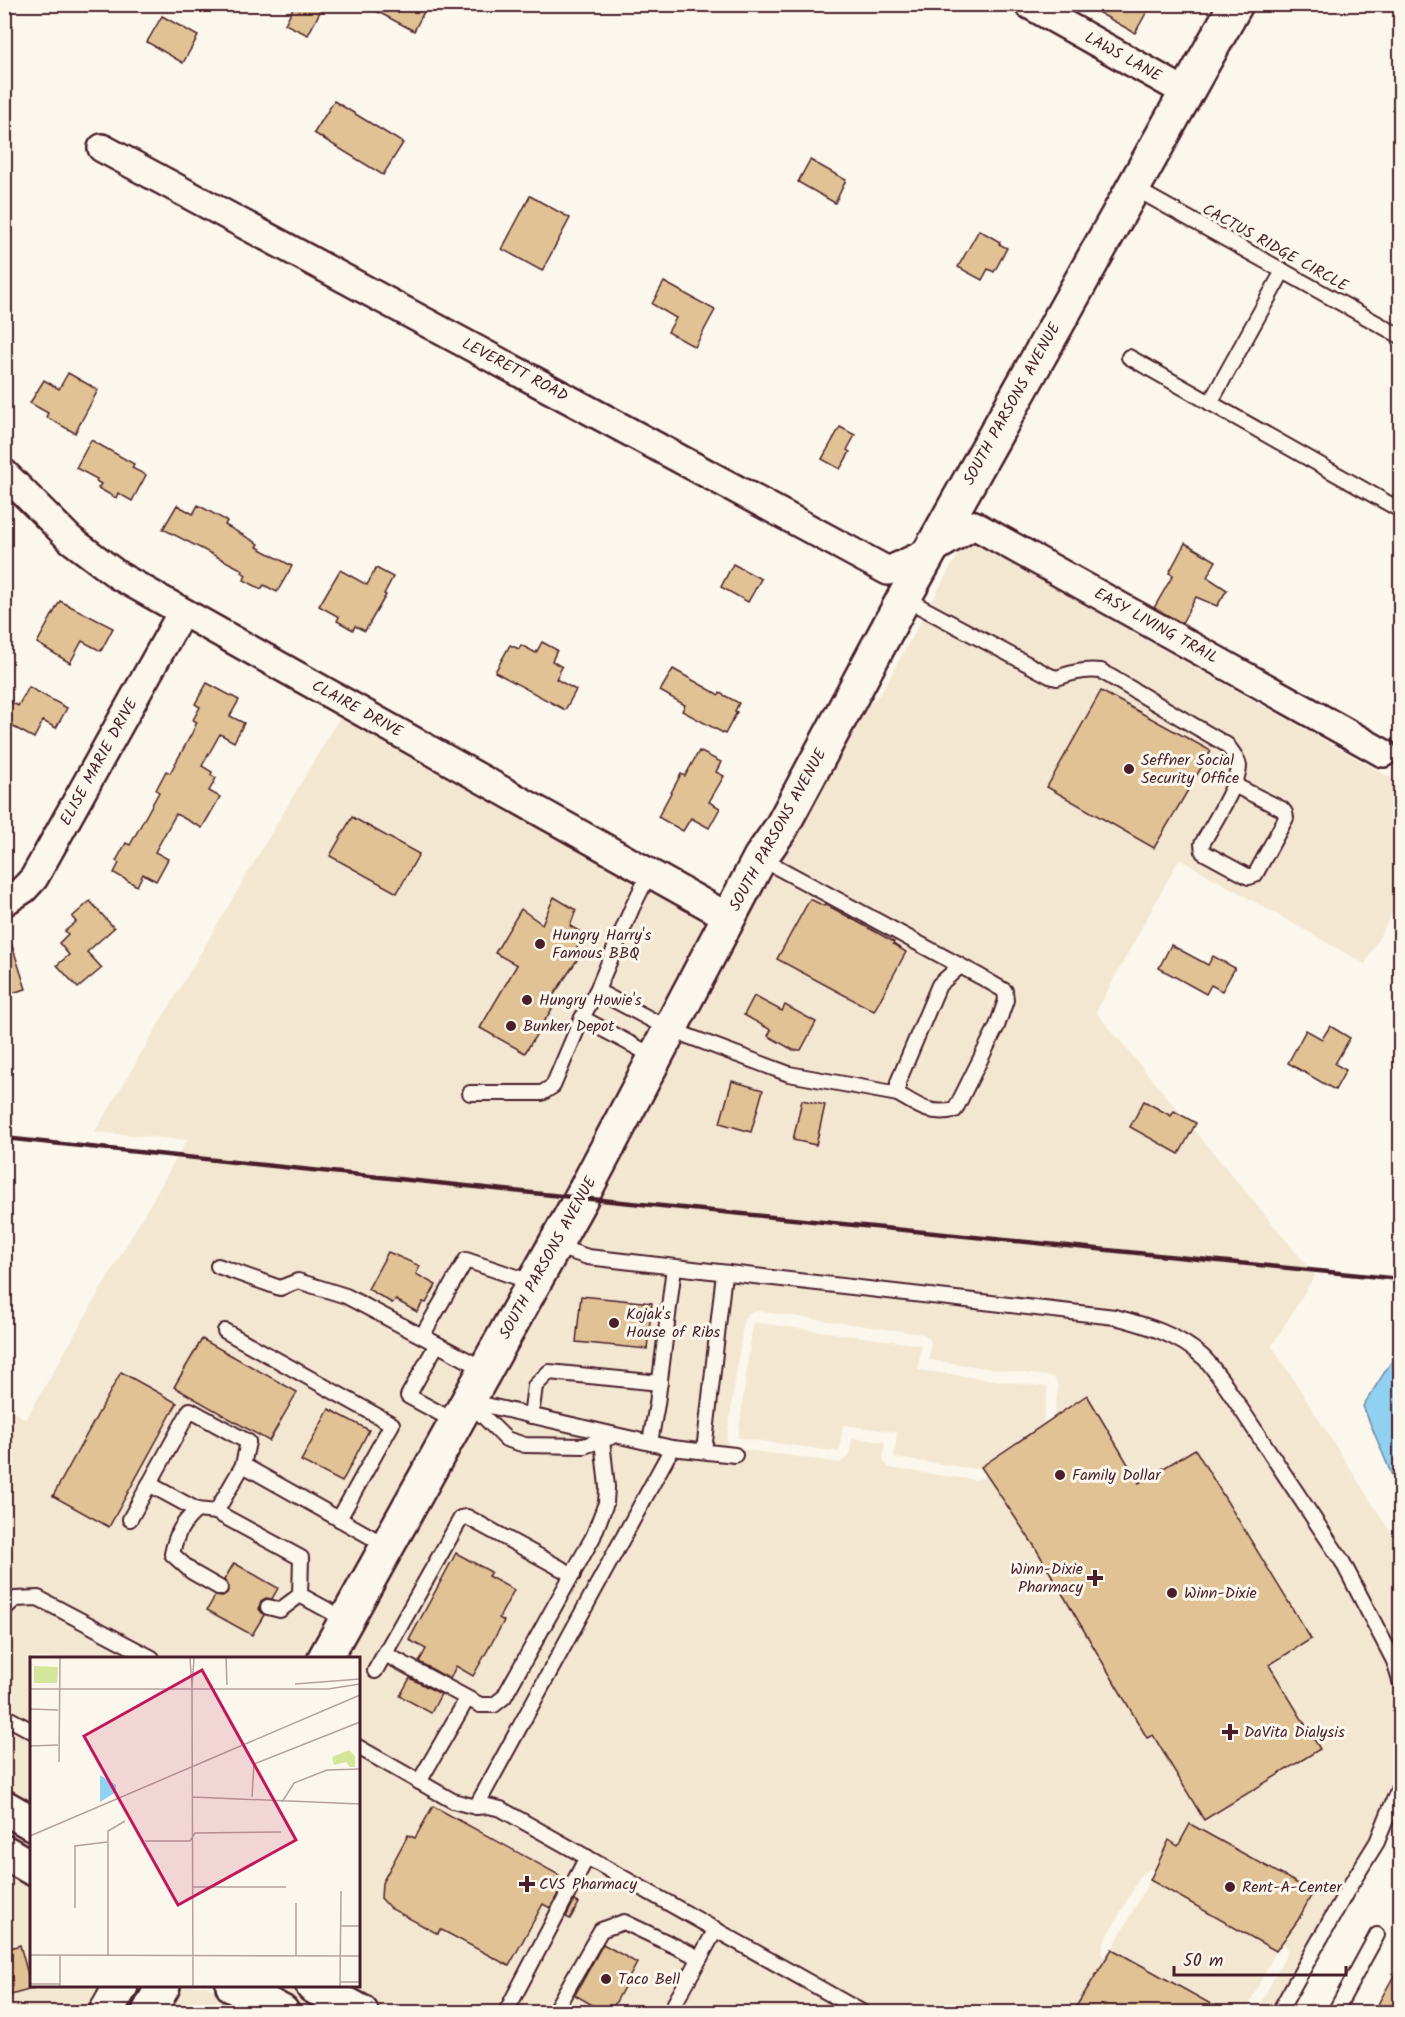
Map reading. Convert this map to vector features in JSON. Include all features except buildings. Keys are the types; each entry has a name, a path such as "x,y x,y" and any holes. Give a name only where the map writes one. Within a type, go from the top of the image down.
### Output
{"main road":[{"name":"SOUTH PARSONS AVENUE","path":"326,1657 534,1283 760,858 781,828 929,552 1236,4"},
{"path":"4,1807 30,1822"},
{"path":"106,2013 120,1987"},
{"path":"149,2013 162,1987"},
{"path":"235,1987 282,2013"},
{"path":"315,1987 361,2013"}],"street":[{"name":"LAWS LANE","path":"1028,4 1187,93"},
{"name":"LEVERETT ROAD","path":"102,148 888,571 929,552"},
{"name":"CLAIRE DRIVE","path":"4,473 70,539 119,576 730,918"},
{"name":"EASY LIVING TRAIL","path":"929,552 974,525 1383,753"},
{"name":"ELISE MARIE DRIVE","path":"4,902 13,898 34,878 182,612"}],"lane":[{"name":"CACTUS RIDGE CIRCLE","path":"1134,188 1401,336"},
{"path":"1210,403 1283,271"},
{"path":"1129,357 1401,510"},
{"path":"904,598 1050,676 1057,678 1087,669 1101,671 1227,745 1239,765 1234,785 1202,844 1203,852 1250,877 1255,875 1286,818 1282,809 1234,785"},
{"path":"582,1018 662,1043 789,1074 898,1094 921,1107 939,1113 955,1110 997,1026 1006,1000 1005,991 760,858"},
{"path":"470,1093 542,1093 553,1086 650,872"},
{"path":"898,1094 898,1082 939,985 960,966"},
{"path":"597,991 662,1043"},
{"path":"554,1246 588,1257 1115,1317 1147,1326 1176,1338 1203,1357 1221,1379 1342,1562 1394,1661 1401,1681"},
{"path":"422,1336 466,1260 534,1283"},
{"path":"218,1266 280,1288 298,1281 346,1296 486,1370"},
{"path":"650,1442 660,1383 674,1267"},
{"path":"704,1452 724,1273"},
{"path":"225,1331 392,1424 339,1518"},
{"path":"436,1344 408,1396 462,1412 531,1416 619,1434 672,1448 735,1455"},
{"path":"531,1416 535,1386 549,1372 660,1383"},
{"path":"130,1519 190,1410 248,1442 243,1465 216,1512"},
{"path":"462,1412 506,1439 525,1445 584,1446 619,1434"},
{"path":"385,1654 467,1699 485,1706 494,1705 504,1697 593,1537 606,1503 608,1488 602,1440"},
{"path":"476,1807 672,1448"},
{"path":"243,1465 387,1546"},
{"path":"149,1484 197,1510 216,1512 301,1558 300,1595"},
{"path":"197,1510 185,1521 176,1536 172,1554 192,1572 220,1587"},
{"path":"375,1671 461,1518 467,1517 573,1575"},
{"path":"268,1607 280,1610 300,1595"},
{"path":"300,1595 346,1620"},
{"path":"4,1608 15,1599 38,1598 148,1657"},
{"path":"419,1782 467,1699"},
{"path":"4,1716 30,1730"},
{"path":"360,1748 453,1801 476,1807 488,1806 501,1809 862,2013"},
{"path":"1279,2013 1377,1842 1401,1785"},
{"path":"511,2011 587,1857"},
{"path":"554,2013 601,1930 624,1922 700,1958"},
{"path":"670,2013 716,1929"},
{"path":"1335,2013 1377,1935"}],"shaded area":[{"path":"971,541 1400,783 1400,841 1394,853 1400,866 1400,898 1365,964 1179,859 1096,1012 1315,1275 1272,1346 1400,1547 1400,1808 1290,2012 1256,2012 1287,1953 1282,1941 1155,1870 1149,1869 1141,1875 1103,1944 1102,1954 1107,1959 1203,2012 611,2012 589,2003 578,2012 389,2012 342,1987 360,1987 360,1657 339,1657 852,721 881,693 962,547","holes":["756,1311 923,1334 931,1342 929,1360 1053,1377 1058,1388 1053,1424 1048,1433 982,1478 975,1480 889,1468 883,1461 885,1442 852,1438 849,1456 840,1463 733,1448 728,1444 744,1319 749,1313"]},
{"path":"341,715 713,923 312,1657 30,1657 30,1806 5,1791 5,1407 26,1419 187,1140 95,1132"},
{"path":"753,1322 921,1345 918,1370 1048,1387 1043,1423 977,1469 894,1458 897,1432 843,1425 839,1452 738,1438"},
{"path":"4,1823 30,1838 30,1852 5,1837"},
{"path":"4,1868 30,1883 30,1987 106,1987 92,2012 5,2012"},
{"path":"1150,1880 1276,1951 1245,2012 1227,2012 1112,1949"},
{"path":"175,1987 208,1987 255,2012 162,2012"},
{"path":"263,1987 288,1987 334,2012 310,2012"}],"water":[{"path":"1400,1348 1400,1495 1363,1406"}],"railway":[{"path":"4,1138 1400,1279"}],"place":[{"name":"Seffner Social Security Office","path":"1129,769"},
{"name":"Hungry Harry's Famous BBQ","path":"540,944"},
{"name":"Hungry Howie's","path":"527,1000"},
{"name":"Bunker Depot","path":"511,1026"},
{"name":"Kojak's House of Ribs","path":"614,1323"},
{"name":"Family Dollar","path":"1060,1475"},
{"name":"Winn-Dixie Pharmacy","path":"1095,1578"},
{"name":"Winn-Dixie","path":"1172,1593"},
{"name":"DaVita Dialysis","path":"1230,1732"},
{"name":"CVS Pharmacy","path":"527,1884"},
{"name":"Rent-A-Center","path":"1230,1887"},
{"name":"Taco Bell","path":"606,1979"}]}
